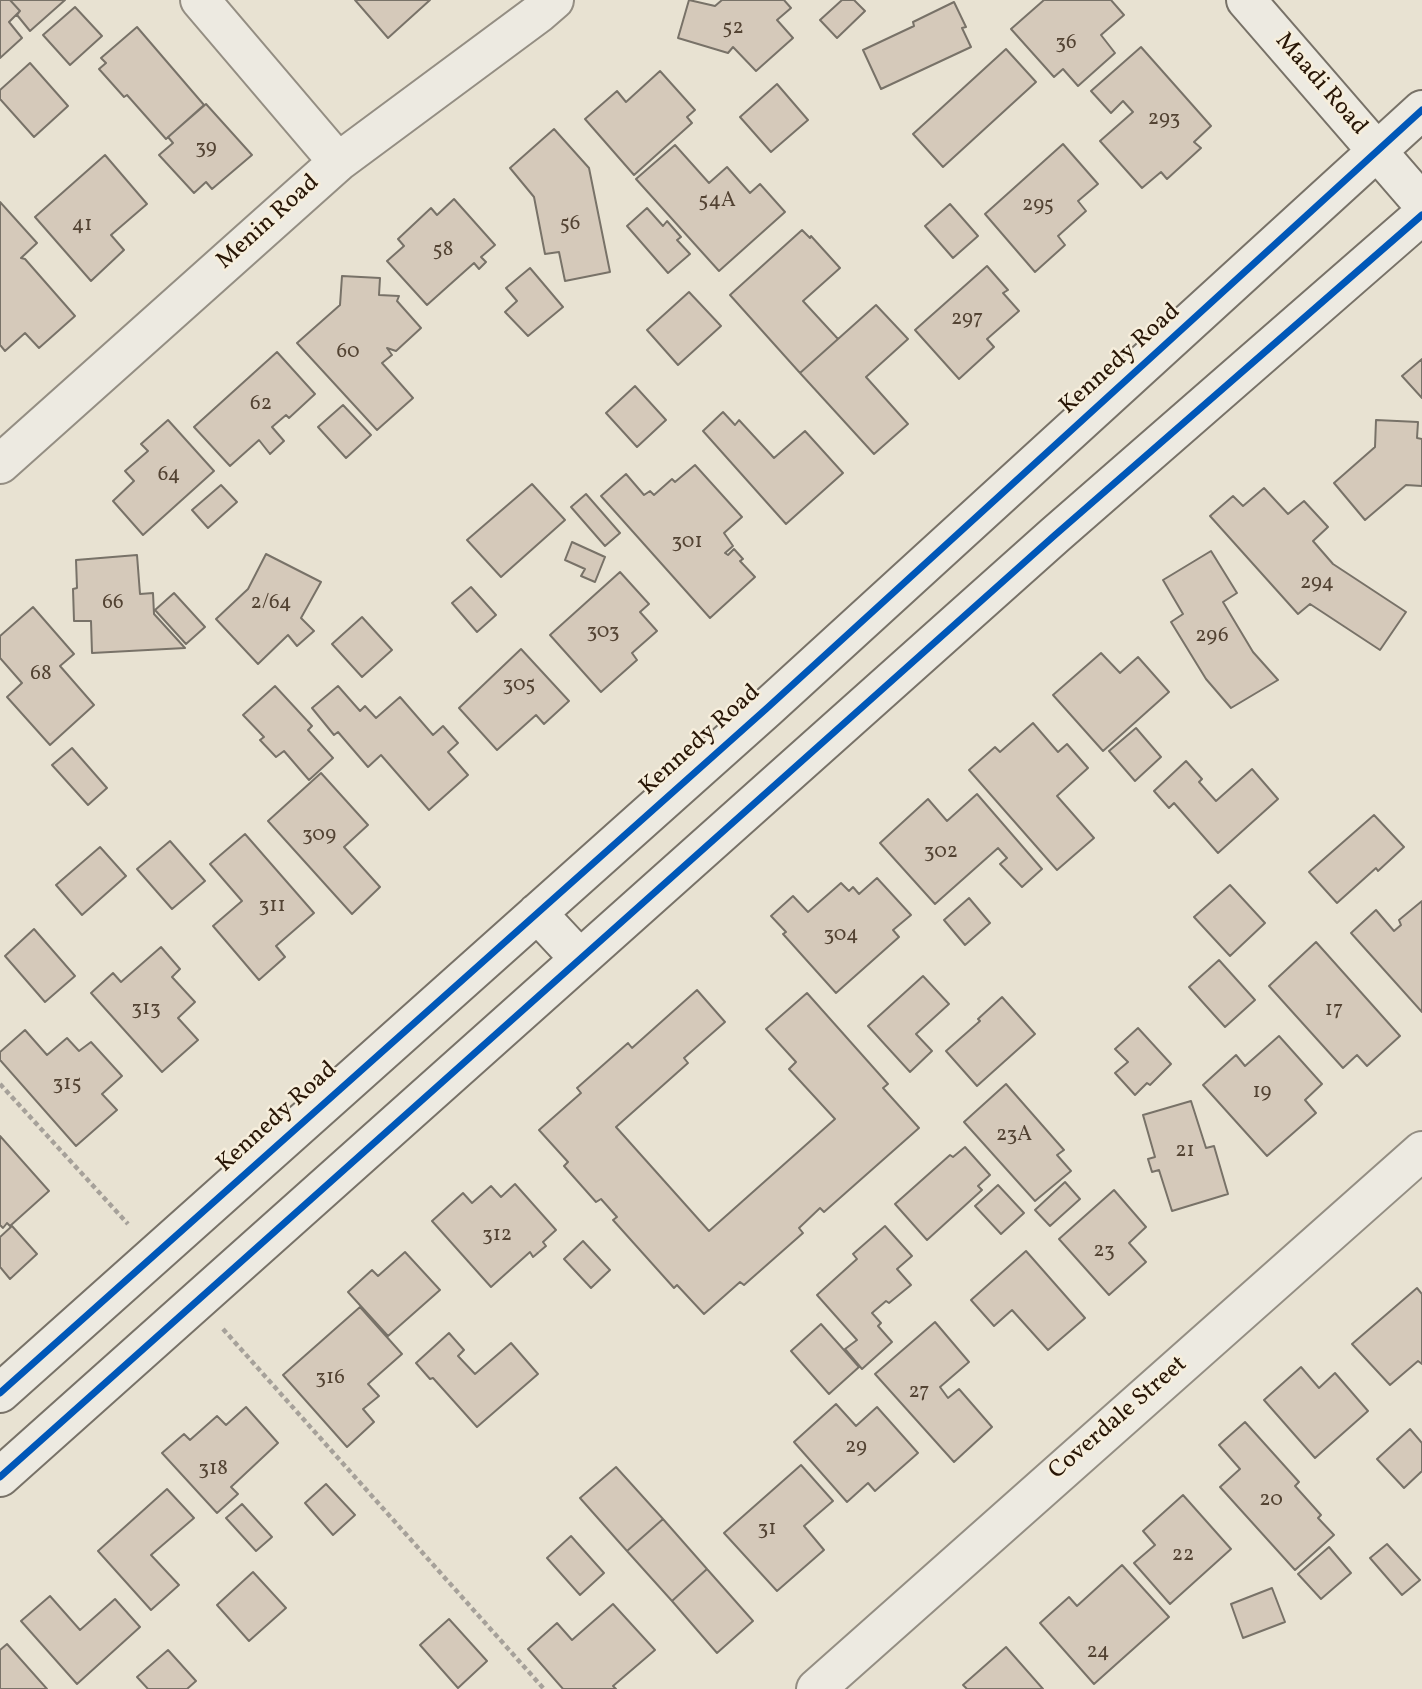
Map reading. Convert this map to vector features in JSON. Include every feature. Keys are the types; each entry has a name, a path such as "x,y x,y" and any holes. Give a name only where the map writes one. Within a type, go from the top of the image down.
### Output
{"main road":[{"path":"200,0 338,162"},
{"name":"Menin Road","path":"0,464 338,162 554,0"},
{"name":"Maadi Road","path":"1246,0 1422,202"},
{"name":"Kennedy Road","path":"0,1393 807,671 1422,110"},
{"path":"0,1477 1034,553 1422,215"},
{"path":"537,913 580,959"},
{"name":"Coverdale Street","path":"816,1689 1422,1151"}],"path":[{"path":"0,1084 156,1253"},
{"path":"198,1300 544,1689"}],"building":[{"path":"0,0 10,0 20,11 9,22 22,38 0,58"},
{"path":"10,0 65,0 30,31 17,15 20,11"},
{"path":"355,0 430,0 388,38"},
{"path":"689,0 715,6 722,0 784,0 791,8 777,20 793,38 756,71 733,47 728,53 678,38"},
{"path":"842,0 854,0 865,11 837,38 820,20"},
{"path":"1044,0 1111,0 1124,15 1101,35 1115,53 1078,86 1063,69 1054,77 1011,29"},
{"path":"954,2 966,27 962,28 971,47 881,89 863,50 914,26 913,22"},
{"path":"75,7 102,36 70,65 43,35"},
{"path":"137,27 204,105 166,139 127,95 124,97 99,69 106,63 101,58"},
{"path":"1141,47 1211,126 1194,142 1201,148 1167,179 1161,172 1142,188 1100,141 1133,112 1123,101 1111,113 1091,91"},
{"path":"1006,49 1036,82 943,167 913,134"},
{"path":"30,63 68,106 34,137 0,99 0,90"},
{"path":"660,71 695,110 687,117 692,123 634,175 585,119 617,91 626,102"},
{"path":"777,84 808,120 771,152 740,117"},
{"path":"206,104 252,155 212,189 206,182 194,193 159,155 173,143 168,137"},
{"path":"554,129 589,168 610,272 565,281 559,252 545,254 534,197 510,168"},
{"path":"1063,144 1098,184 1078,201 1086,211 1058,236 1065,245 1035,272 985,214"},
{"path":"675,145 709,183 727,167 750,193 760,184 785,212 719,271 636,179"},
{"path":"105,155 147,204 111,235 124,250 91,281 35,217"},
{"path":"454,199 495,245 481,257 486,262 479,269 474,263 427,305 387,261 404,246 398,239 431,208 437,215"},
{"path":"0,202 37,243 21,258 25,259 75,316 39,348 25,333 5,351 0,345"},
{"path":"950,204 978,236 953,258 925,226"},
{"path":"647,208 663,226 667,221 681,237 677,240 690,254 668,273 627,226"},
{"path":"802,230 810,238 811,236 840,268 803,301 838,339 800,373 730,295"},
{"path":"987,266 1008,290 1003,293 1019,311 987,339 994,347 959,379 915,330"},
{"path":"530,268 563,307 528,336 505,312 517,301 506,288"},
{"path":"342,276 380,278 379,295 399,296 397,301 421,328 396,351 387,348 392,355 382,363 413,398 377,430 297,343 340,305"},
{"path":"689,292 721,326 678,365 647,330"},
{"path":"876,305 908,339 866,377 908,424 874,454 800,373"},
{"path":"277,352 315,394 289,418 286,415 272,427 284,441 270,454 259,440 230,466 194,427"},
{"path":"1422,359 1422,398 1402,376"},
{"path":"635,386 666,420 637,447 606,413"},
{"path":"343,405 371,435 346,458 318,427"},
{"path":"723,412 735,425 739,420 774,458 805,431 843,473 786,524 703,431"},
{"path":"168,420 214,471 143,535 113,501 134,481 125,471 148,451 141,444"},
{"path":"1376,420 1418,422 1417,438 1422,439 1422,486 1406,485 1365,520 1334,483 1375,447"},
{"path":"695,465 742,517 724,533 733,546 725,553 728,555 734,549 743,559 740,561 755,577 710,618 601,496 626,474 644,495 650,491 654,495 672,479 675,482"},
{"path":"532,484 565,520 501,577 467,540"},
{"path":"221,485 237,502 208,528 192,510"},
{"path":"1264,488 1288,514 1304,501 1328,527 1313,541 1333,564 1406,612 1380,650 1310,604 1298,614 1210,516 1233,496 1243,506"},
{"path":"586,494 620,533 605,546 571,507"},
{"path":"572,542 605,557 595,582 581,576 585,569 565,560"},
{"path":"1211,551 1237,593 1223,602 1253,652 1278,680 1231,708 1206,679 1171,622 1183,614 1163,580"},
{"path":"266,554 321,582 301,618 314,631 297,646 288,635 258,664 216,619 248,589"},
{"path":"137,555 140,594 153,593 154,614 185,648 92,653 91,621 74,621 76,560"},
{"path":"620,572 649,604 640,612 657,631 632,653 637,660 601,692 550,635"},
{"path":"471,587 496,615 477,632 452,603"},
{"path":"174,593 205,627 186,644 155,610"},
{"path":"33,607 74,654 60,666 94,705 50,745 7,697 22,683 0,658 0,636"},
{"path":"362,617 392,650 362,677 332,644"},
{"path":"521,649 569,701 544,724 536,715 497,750 459,708"},
{"path":"1101,653 1120,673 1138,657 1169,692 1103,751 1053,695"},
{"path":"275,686 312,726 308,730 333,758 309,780 284,751 276,757 260,740 264,737 243,715"},
{"path":"338,686 360,711 365,706 376,718 400,697 433,735 443,726 458,743 448,752 468,775 429,810 381,755 368,767 338,732 334,735 312,708"},
{"path":"1033,723 1058,752 1067,744 1088,768 1057,796 1094,838 1057,870 969,770 995,747 1000,752"},
{"path":"1136,728 1161,757 1135,781 1109,751"},
{"path":"72,748 107,788 88,805 52,765"},
{"path":"1186,761 1202,779 1199,782 1216,801 1252,769 1278,799 1218,853 1174,803 1169,808 1154,791"},
{"path":"321,773 368,825 344,847 380,887 352,914 268,821"},
{"path":"977,794 1042,869 1022,887 1000,864 1007,858 998,848 935,904 880,843 928,799 947,821"},
{"path":"1374,815 1404,847 1337,903 1309,872"},
{"path":"245,834 314,913 276,946 285,957 259,980 213,926 242,901 210,864"},
{"path":"170,841 205,881 172,909 137,869"},
{"path":"100,847 126,876 82,915 56,885"},
{"path":"877,878 911,915 893,930 899,937 836,993 783,934 786,932 771,916 793,896 808,912 841,883 849,891 853,887 859,894"},
{"path":"1230,885 1265,923 1230,956 1194,917"},
{"path":"969,898 990,923 965,945 944,920"},
{"path":"1422,901 1422,1012 1351,933 1376,910 1394,931 1401,925 1399,920"},
{"path":"34,929 75,976 45,1002 5,956"},
{"path":"1316,942 1400,1036 1367,1066 1357,1055 1343,1068 1269,986"},
{"path":"161,947 180,969 172,977 195,1002 178,1018 198,1040 162,1072 91,993 113,973 121,982"},
{"path":"1219,960 1255,1000 1225,1027 1189,987"},
{"path":"923,976 949,1004 916,1034 932,1051 910,1072 868,1026"},
{"path":"697,990 725,1022 684,1058 688,1063 616,1127 709,1231 835,1119 789,1069 796,1062 766,1029 807,993 888,1084 883,1088 919,1128 824,1212 820,1208 799,1228 803,1233 744,1285 740,1282 704,1314 677,1285 674,1288 613,1220 617,1217 601,1199 596,1202 564,1166 568,1162 539,1130 581,1093 577,1088 628,1043 632,1048"},
{"path":"1002,997 1035,1034 977,1086 946,1051"},
{"path":"1138,1028 1171,1064 1150,1085 1147,1083 1135,1095 1115,1073 1128,1062 1115,1049"},
{"path":"25,1030 47,1055 67,1038 79,1051 91,1042 122,1076 102,1094 117,1110 76,1146 0,1060 0,1052"},
{"path":"1279,1036 1322,1084 1305,1100 1316,1113 1267,1156 1203,1085 1236,1055 1245,1066"},
{"path":"1006,1084 1064,1150 1057,1155 1071,1171 1035,1201 964,1122"},
{"path":"1191,1101 1206,1148 1214,1146 1228,1194 1172,1211 1159,1170 1152,1172 1148,1159 1155,1157 1143,1115"},
{"path":"0,1136 49,1191 10,1226 7,1223 3,1228 0,1225"},
{"path":"965,1147 990,1175 978,1186 982,1190 927,1240 895,1204 950,1155 953,1157"},
{"path":"1065,1182 1080,1199 1050,1226 1035,1210"},
{"path":"515,1184 556,1230 543,1242 546,1246 533,1257 530,1252 491,1287 432,1221 463,1193 472,1203 491,1186 501,1197"},
{"path":"998,1185 1024,1213 1001,1234 975,1206"},
{"path":"1114,1190 1146,1227 1129,1243 1146,1262 1109,1295 1059,1239"},
{"path":"12,1226 37,1254 10,1279 0,1267 0,1237"},
{"path":"885,1226 912,1256 897,1269 911,1285 872,1313 881,1323 878,1326 892,1342 862,1369 845,1349 857,1340 817,1295 857,1259 853,1254"},
{"path":"583,1241 610,1270 591,1288 564,1259"},
{"path":"1026,1251 1085,1318 1048,1350 1012,1310 994,1326 971,1300"},
{"path":"405,1252 440,1290 388,1336 348,1292 372,1270 378,1276"},
{"path":"1417,1288 1422,1294 1422,1364 1418,1361 1390,1385 1352,1344"},
{"path":"360,1307 402,1354 368,1384 379,1396 363,1409 374,1422 347,1447 283,1375"},
{"path":"935,1322 969,1362 940,1387 948,1398 959,1389 992,1427 954,1462 875,1374"},
{"path":"821,1324 859,1367 829,1394 791,1351"},
{"path":"449,1333 464,1350 458,1356 475,1374 511,1343 538,1374 477,1427 416,1363"},
{"path":"1301,1367 1319,1388 1335,1373 1368,1411 1315,1458 1264,1400"},
{"path":"836,1404 856,1426 877,1407 918,1453 875,1491 868,1483 847,1502 794,1442"},
{"path":"246,1407 278,1443 231,1487 238,1494 217,1513 162,1453 184,1434 190,1440 217,1416 226,1425"},
{"path":"1245,1422 1299,1482 1295,1486 1321,1515 1318,1518 1334,1535 1295,1570 1220,1487 1240,1469 1219,1445"},
{"path":"1410,1429 1422,1443 1422,1471 1404,1488 1377,1459"},
{"path":"801,1465 833,1501 804,1526 824,1550 777,1591 724,1533"},
{"path":"616,1467 663,1519 627,1551 580,1498"},
{"path":"326,1484 355,1515 333,1535 305,1503"},
{"path":"167,1489 194,1518 151,1555 179,1585 151,1610 98,1551"},
{"path":"1183,1495 1231,1549 1170,1604 1134,1563 1155,1545 1143,1531"},
{"path":"242,1504 272,1537 256,1551 226,1518"},
{"path":"663,1519 707,1569 672,1601 627,1551"},
{"path":"571,1536 604,1573 580,1595 547,1558"},
{"path":"1387,1544 1420,1580 1402,1595 1370,1558"},
{"path":"1329,1547 1351,1573 1321,1599 1298,1574"},
{"path":"1122,1565 1169,1617 1094,1684 1040,1623 1069,1597 1077,1606"},
{"path":"707,1569 753,1621 717,1653 672,1601"},
{"path":"253,1572 286,1608 249,1641 217,1605"},
{"path":"1272,1588 1285,1622 1243,1638 1231,1604"},
{"path":"50,1596 80,1630 115,1599 140,1627 77,1684 21,1621"},
{"path":"613,1604 655,1650 613,1686 616,1689 563,1689 528,1649 557,1623 572,1640"},
{"path":"449,1619 487,1661 458,1688 420,1645"},
{"path":"7,1644 47,1689 0,1689 0,1650"},
{"path":"1006,1647 1043,1689 967,1689 963,1685"},
{"path":"168,1650 196,1681 187,1689 148,1689 137,1677"}],"cycle path":[{"path":"0,1393 766,709 1422,110"},
{"path":"0,1477 1055,535 1422,215"}]}
